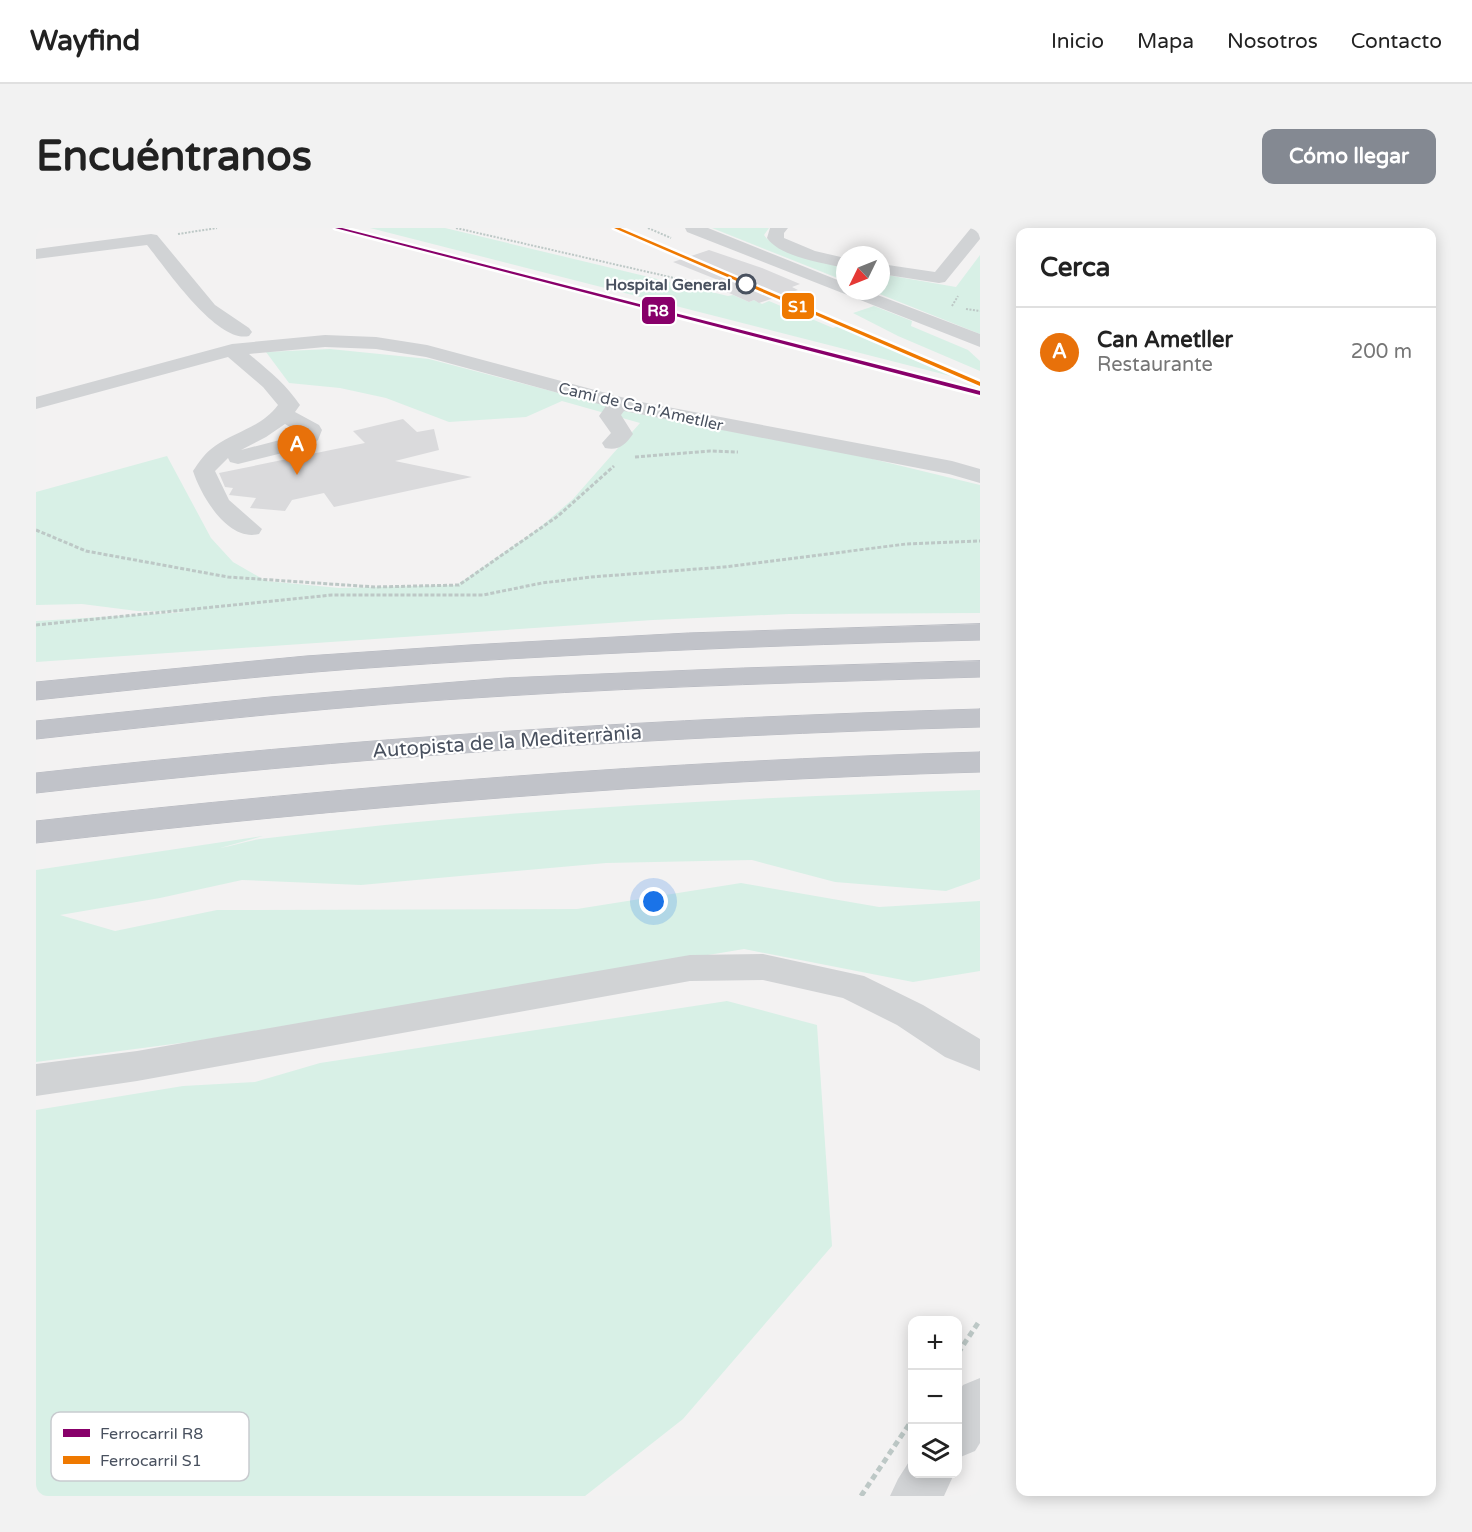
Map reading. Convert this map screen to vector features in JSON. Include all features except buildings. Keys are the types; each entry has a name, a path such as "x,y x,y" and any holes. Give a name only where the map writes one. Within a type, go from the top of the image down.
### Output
{"highway":[{"path":"36,690 377,659 540,648 762,638 980,632"},
{"path":"36,730 266,707 503,687 788,674 980,669"},
{"path":"36,684 169,678"},
{"name":"Autopista de la Mediterrània","path":"36,783 258,758 441,744 724,727 980,718"},
{"path":"36,832 192,813 357,797 798,767 980,762"},
{"path":"36,851 357,797"}],"street":[{"path":"693,228 836,285"},
{"path":"780,228 775,238 778,242 810,255 836,261"},
{"path":"890,270 939,278 980,228"},
{"path":"36,254 151,239 208,309 241,341 284,396 289,405 284,415 272,426 224,449 212,459 204,471 210,493 250,529"},
{"path":"873,300 980,342"},
{"path":"208,309 211,348 241,341"},
{"name":"Camí de Ca n'Ametller","path":"167,367 210,336"},
{"name":"Camí de Ca n'Ametller","path":"36,404 167,367 241,341 376,343 427,351 618,403 952,468 980,476"},
{"path":"617,453 622,434 610,416 618,403"},
{"path":"204,471 226,460 303,441 310,435 311,430 284,415"},
{"path":"36,1080 137,1066 690,968 763,968 851,986 910,1015 969,1051 980,1078"},
{"path":"962,1427 980,1401"},
{"path":"915,1496 927,1478"}],"path":[{"path":"151,239 217,228"},
{"path":"456,228 718,288"},
{"path":"958,296 951,306 980,311"},
{"path":"629,458 710,451 746,452"},
{"path":"36,530 86,551 239,579 375,587 459,585 558,516 607,470 617,453"},
{"path":"36,625 332,595 483,595 542,583 591,577 724,567 906,544 980,541"},
{"path":"962,1346 980,1320"},
{"path":"861,1496 909,1424"}],"green space":[{"path":"370,228 445,228 728,296 733,295 749,302 754,300 762,304 769,301 833,328 839,326 966,380"},
{"path":"712,228 769,228 764,235 778,246 836,265 836,277"},
{"path":"980,255 980,334 890,298 890,276 956,287"},
{"path":"874,306 912,321 911,326 968,350 980,361 980,371 898,336 853,313"},
{"path":"330,349 429,359 635,413 856,455 980,485 980,613 789,614 653,620 36,662 36,621 187,612 137,611 82,604 36,605 36,492 167,456 211,538 233,562 266,581 339,588 457,585 538,529 573,499 640,423 562,401 526,417 449,422 386,398 340,388 289,383 266,352"},
{"path":"980,790 980,879 946,891 835,882 752,860 606,863 361,885 242,880 160,898 60,915 115,931 217,910 577,909 741,883 879,907 980,901 980,971 913,982 744,949 196,1041 36,1062 36,870 263,836 220,848 260,839 530,812 710,801"},
{"path":"727,1001 817,1025 832,1246 683,1419 585,1496 36,1496 36,1110 183,1086 255,1082 320,1063"}],"rail line":[{"name":"R8","path":"337,228 980,393"},
{"name":"S1","path":"616,228 980,384"}],"place":[{"name":"Hospital General","path":"746,284"},
{"name":"Can Ametller","path":"297,475"}]}
